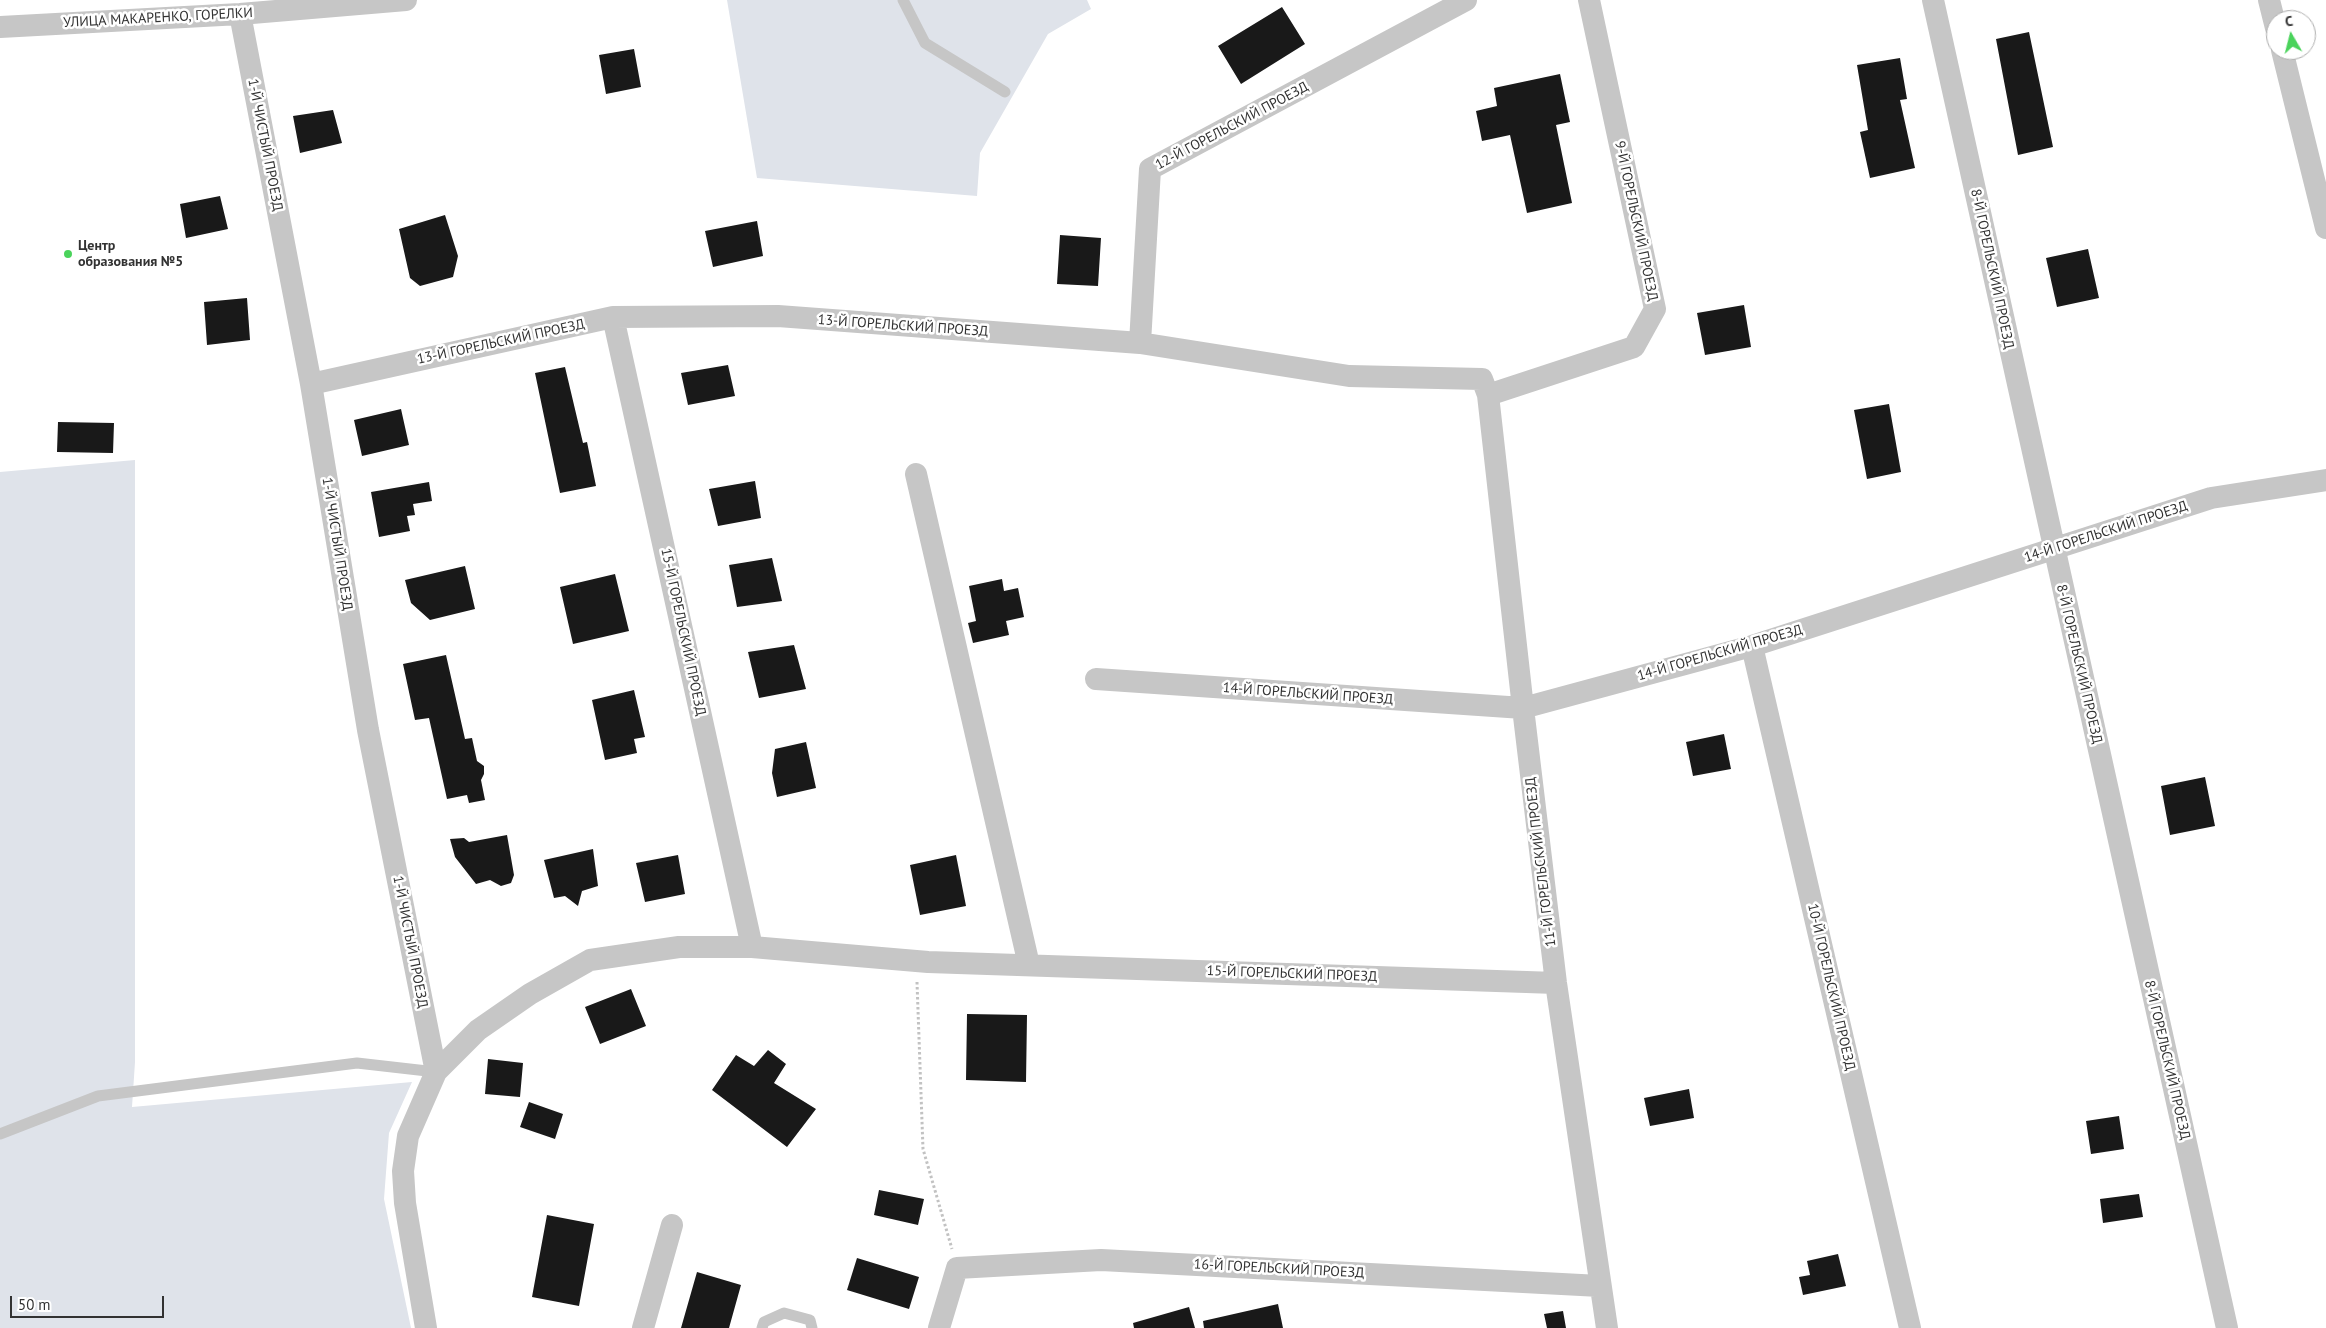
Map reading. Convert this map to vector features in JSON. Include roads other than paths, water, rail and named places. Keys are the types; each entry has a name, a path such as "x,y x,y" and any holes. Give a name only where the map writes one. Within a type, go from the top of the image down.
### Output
{"street":[{"name":"УЛИЦА МАКАРЕНКО, ГОРЕЛКИ","path":"0,27 240,14 406,0"},
{"name":"12-Й ГОРЕЛЬСКИЙ ПРОЕЗД","path":"1140,343 1150,169 1466,0"},
{"name":"9-Й ГОРЕЛЬСКИЙ ПРОЕЗД","path":"1488,395 1634,347 1655,309 1589,0"},
{"name":"8-Й ГОРЕЛЬСКИЙ ПРОЕЗД","path":"1933,0 2053,549 2227,1328"},
{"name":"1-Й ЧИСТЫЙ ПРОЕЗД","path":"240,14 311,384 368,730 436,1072"},
{"path":"2284,60 2326,228"},
{"name":"13-Й ГОРЕЛЬСКИЙ ПРОЕЗД","path":"311,384 614,317 778,316 1140,343 1349,376 1482,379 1488,395"},
{"name":"15-Й ГОРЕЛЬСКИЙ ПРОЕЗД","path":"614,317 752,947"},
{"name":"11-Й ГОРЕЛЬСКИЙ ПРОЕЗД","path":"1488,395 1556,983 1607,1328"},
{"path":"916,474 1029,965"},
{"name":"14-Й ГОРЕЛЬСКИЙ ПРОЕЗД","path":"1096,679 1523,708 1752,646 2211,498 2326,480"},
{"name":"10-Й ГОРЕЛЬСКИЙ ПРОЕЗД","path":"1752,646 1910,1328"},
{"name":"15-Й ГОРЕЛЬСКИЙ ПРОЕЗД","path":"426,1328 405,1203 403,1171 408,1136 436,1072 478,1030 530,994 590,960 679,947 752,947 917,961 1556,983"},
{"path":"643,1328 672,1225"},
{"name":"16-Й ГОРЕЛЬСКИЙ ПРОЕЗД","path":"939,1328 957,1268 1101,1260 1600,1286"}],"lane":[{"path":"903,0 925,43 1005,92"},
{"path":"0,1134 98,1096 357,1063 436,1072"},
{"path":"762,1328 764,1322 784,1313 810,1320 812,1328"}],"place":[{"name":"Центр образования №5","path":"68,254"}]}
